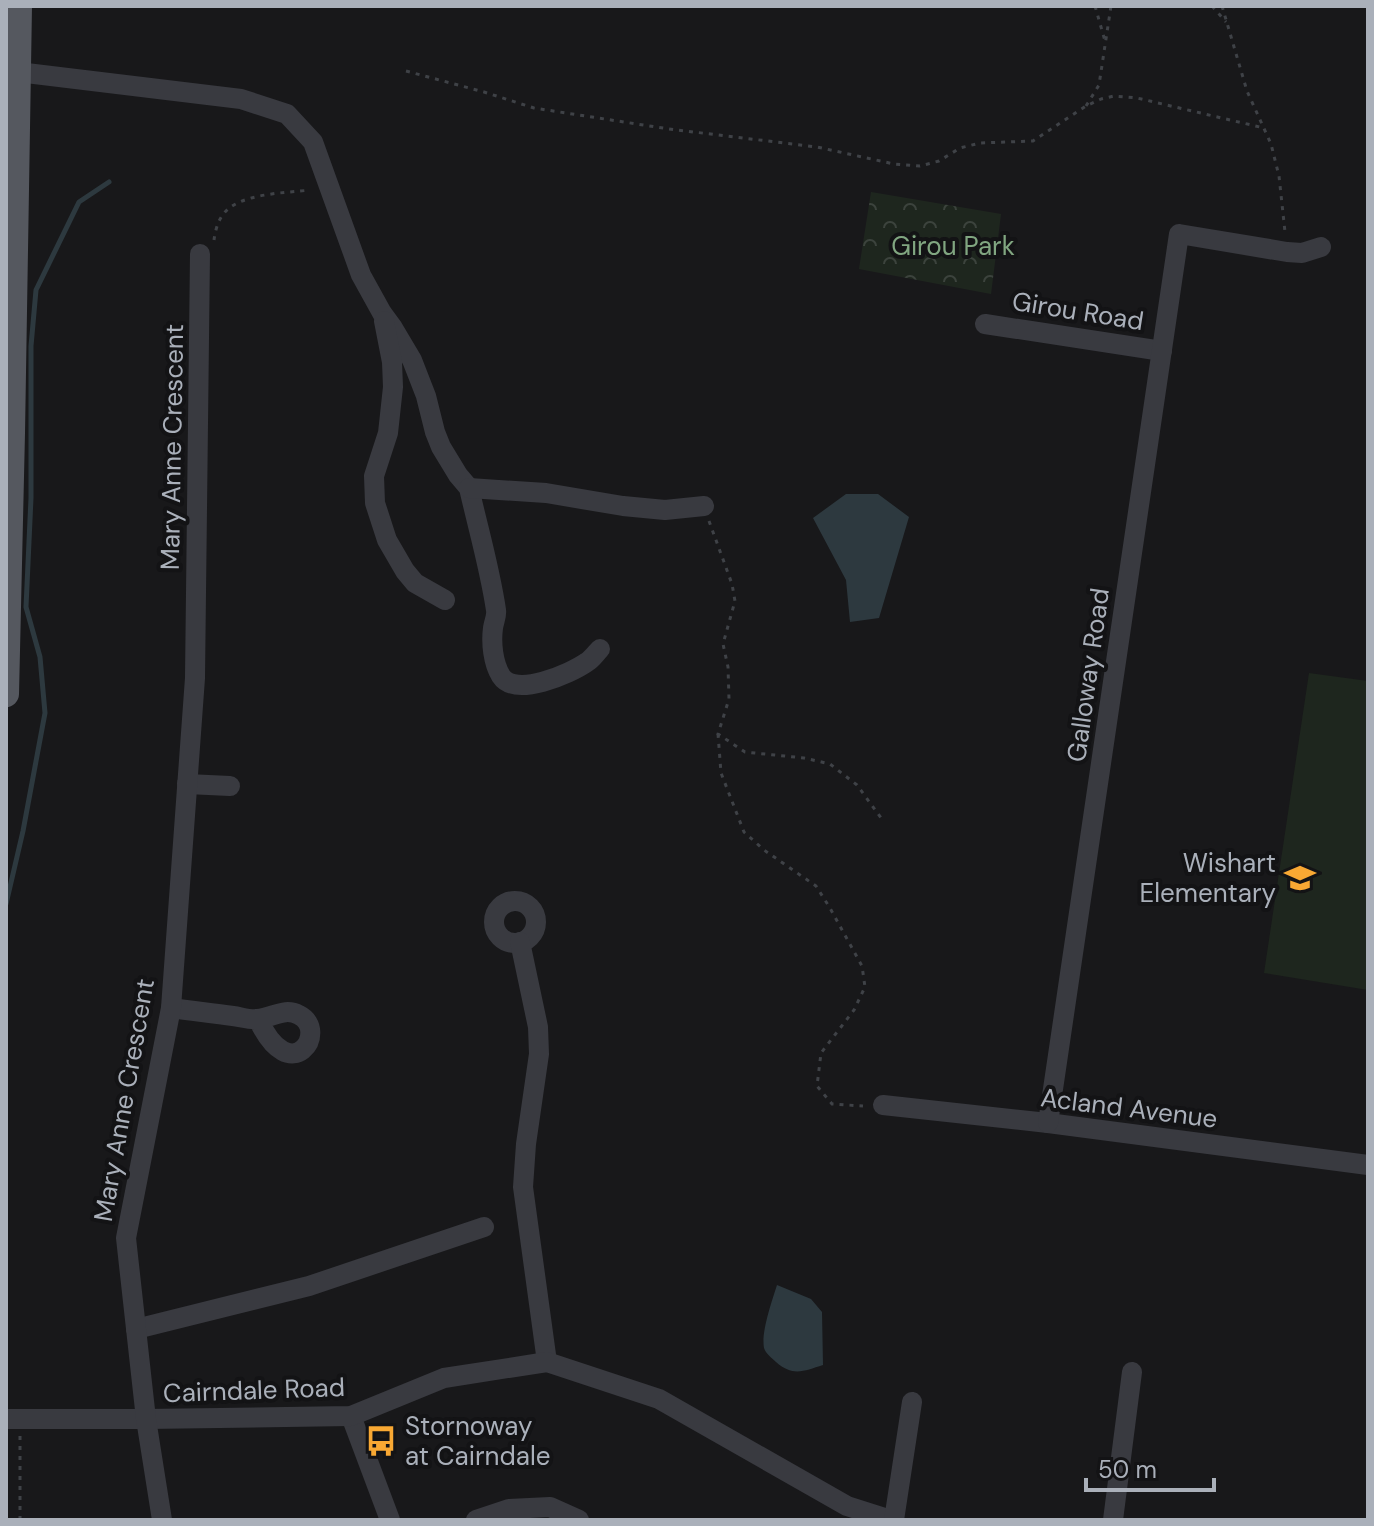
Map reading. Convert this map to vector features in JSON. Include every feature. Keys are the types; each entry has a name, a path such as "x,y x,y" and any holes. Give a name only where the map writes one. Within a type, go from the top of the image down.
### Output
{"main road":[{"path":"6,694 18,6"}],"street":[{"path":"18,72 241,99 287,114 313,142 361,275 412,360 441,447 469,488 496,614 494,655 502,677 519,687 546,680 588,662 600,649"},
{"name":"Galloway Road","path":"1048,1123 1179,234 1287,252"},
{"path":"1287,252 1302,253 1321,247"},
{"name":"Mary Anne Crescent","path":"162,1520 146,1419 126,1238 171,1008 195,678 200,254"},
{"path":"382,313 388,337 393,387 388,433 374,476 375,503 387,540 405,571 415,583 445,600"},
{"name":"Girou Road","path":"985,324 1162,351"},
{"path":"469,488 546,493 665,510 704,506"},
{"path":"187,784 230,786"},
{"path":"520,942 538,1027 539,1054 523,1187 547,1362"},
{"path":"171,1008 258,1019"},
{"name":"Acland Avenue","path":"883,1105 1368,1165"},
{"path":"136,1329 309,1286 484,1227"},
{"name":"Cairndale Road","path":"13,1419 351,1416 444,1378 547,1362 659,1399 847,1506 892,1520"},
{"path":"1113,1520 1132,1372"},
{"path":"892,1520 912,1402"},
{"path":"351,1416 390,1520"},
{"path":"476,1520 509,1509 550,1507 579,1520"}],"path":[{"path":"1095,6 1106,42"},
{"path":"1086,106 1099,85 1111,6"},
{"path":"1212,6 1228,25"},
{"path":"1222,6 1247,91 1271,144 1279,176 1287,252"},
{"path":"406,71 534,108 817,147 894,164 920,166 939,161 960,148 980,143 1033,141 1086,106 1114,96 1137,98 1264,128"},
{"path":"200,254 212,250 222,214 237,203 258,196 330,188"},
{"path":"704,506 732,584 735,601 723,644 728,667 729,699 718,734 721,773 744,832 764,850 816,886 862,966 865,987 854,1010 821,1053 817,1086 832,1104 883,1105"},
{"path":"718,734 745,752 830,764 857,785 884,822"},
{"path":"13,1419 20,1520"}],"green space":[{"name":"Girou Park","path":"871,192 1001,214 991,294 859,269"},
{"path":"1309,673 1368,681 1368,990 1264,973"}],"shaded area":[{"path":"846,494 878,494 909,517 879,618 850,622 846,580 813,518"},
{"path":"777,1285 811,1299 822,1312 823,1365 804,1371 788,1370 765,1350 765,1325"}],"waterway":[{"path":"6,904 45,713 40,657 26,607 31,498 31,346 36,290 79,202 109,182"}],"place":[{"name":"Wishart Elementary","path":"1300,878"},
{"name":"Stornoway at Cairndale","path":"381,1441"}]}
